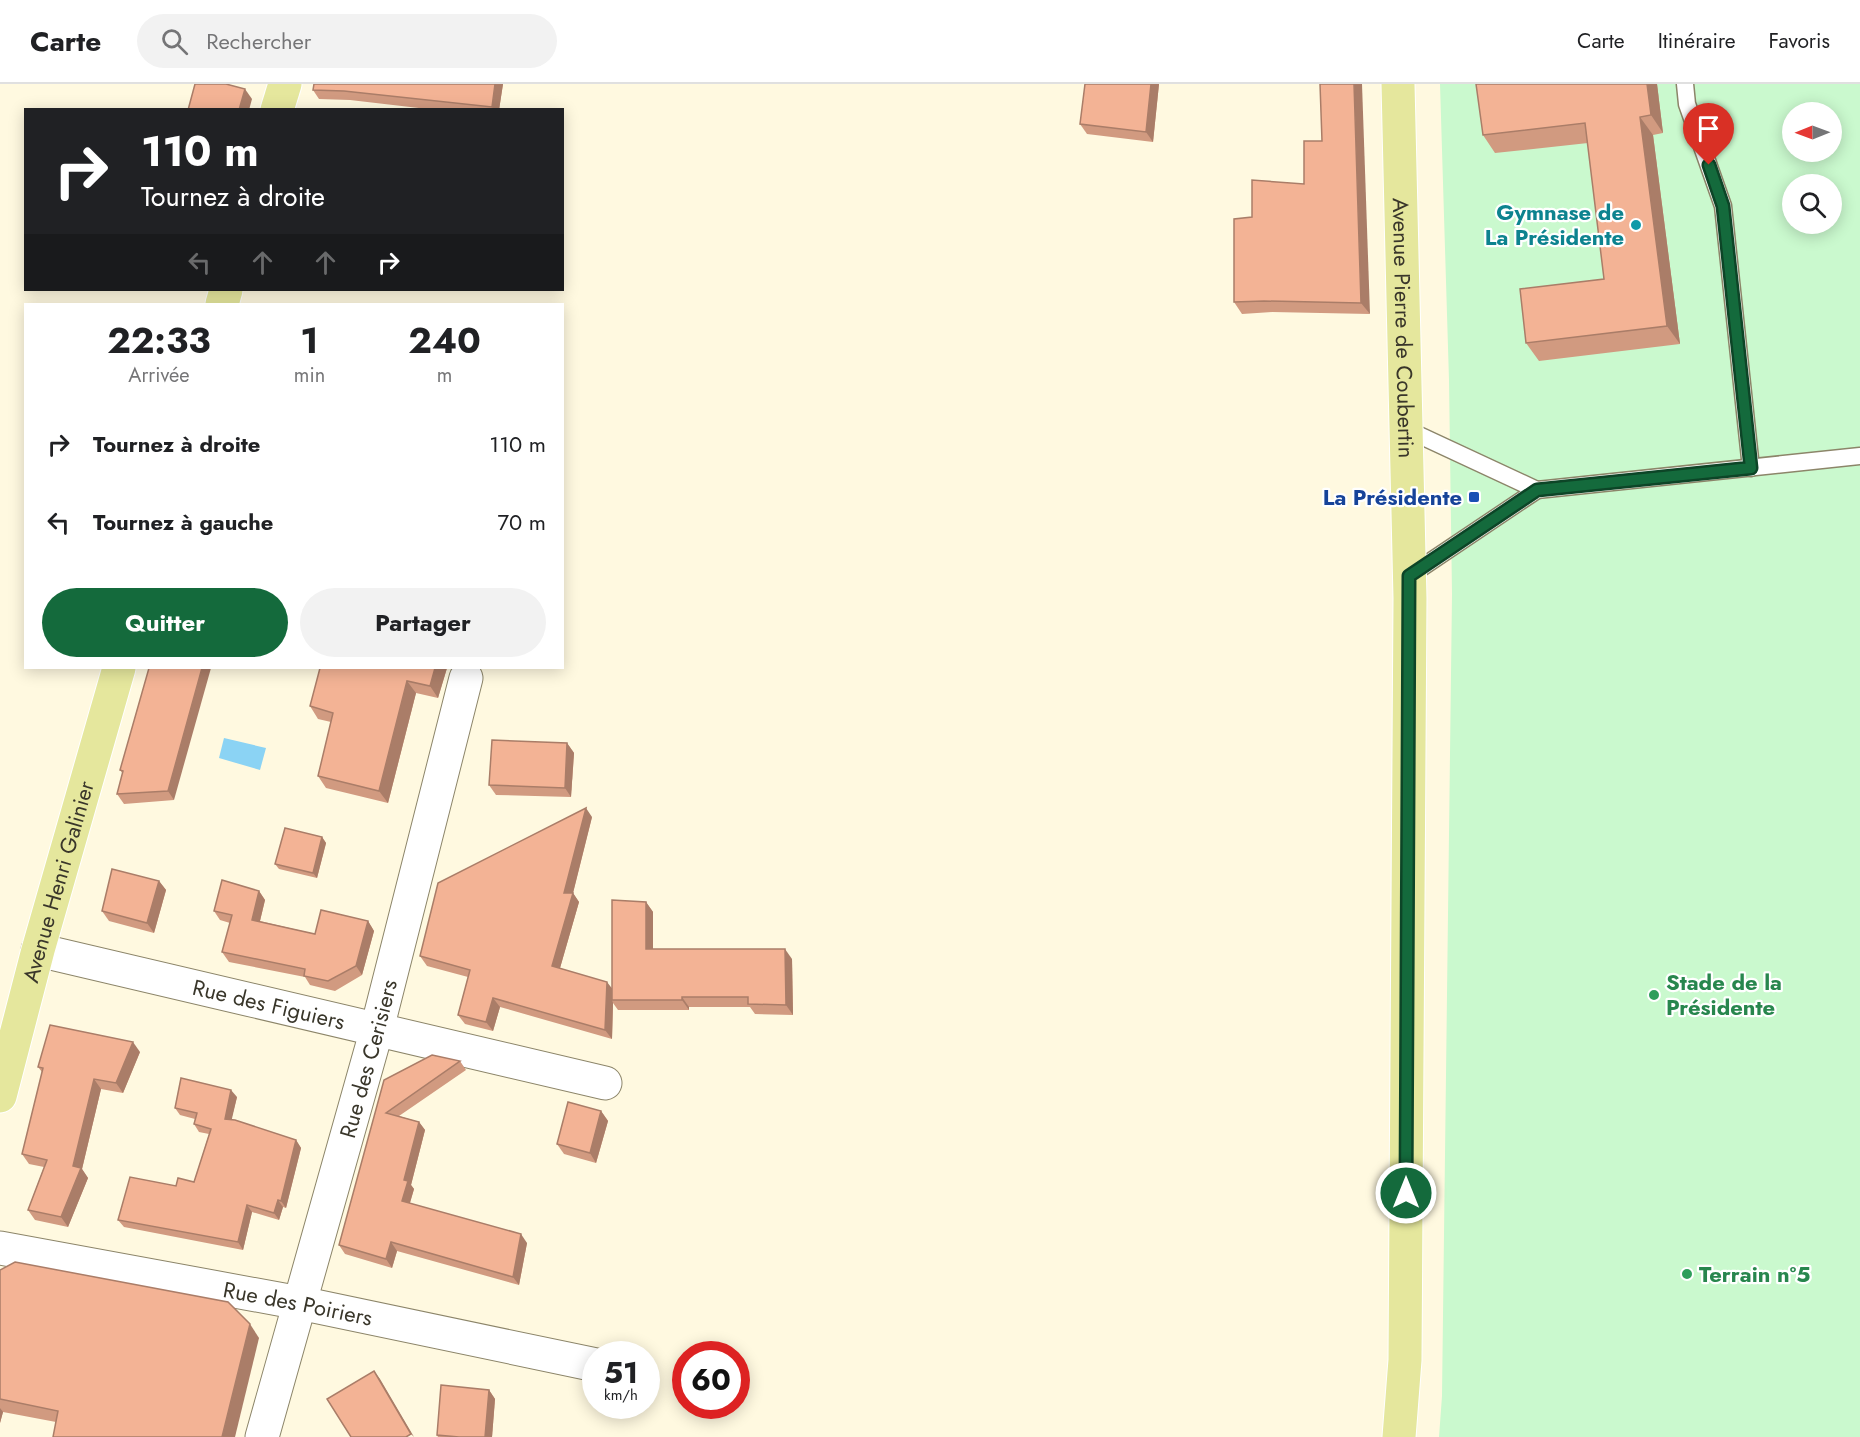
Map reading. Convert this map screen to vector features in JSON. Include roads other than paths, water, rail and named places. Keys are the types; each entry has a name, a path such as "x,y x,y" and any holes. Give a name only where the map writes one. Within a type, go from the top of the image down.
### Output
{"main road":[{"path":"278,108 285,84"},
{"name":"Avenue Pierre de Coubertin","path":"1398,84 1409,576 1406,1348 1399,1437"},
{"name":"Avenue Henri Galinier","path":"0,1096 38,950 119,669"}],"street":[{"name":"Rue des Cerisiers","path":"262,1437 377,1029 466,678"},
{"name":"Rue des Figuiers","path":"38,950 605,1083"},
{"name":"Rue des Poiriers","path":"0,1248 300,1303 582,1362"}],"lane":[{"path":"1685,84 1687,104 1723,206 1751,468"},
{"path":"1406,429 1537,490"},
{"path":"1409,576 1537,490 1860,456"}],"water":[{"path":"224,738 266,748 260,770 219,758"}],"place":[{"name":"Gymnase de La Présidente","path":"1636,225"},
{"name":"La Présidente","path":"1474,497"},
{"name":"Stade de la Présidente","path":"1654,995"},
{"name":"Terrain n°5","path":"1687,1274"}]}
